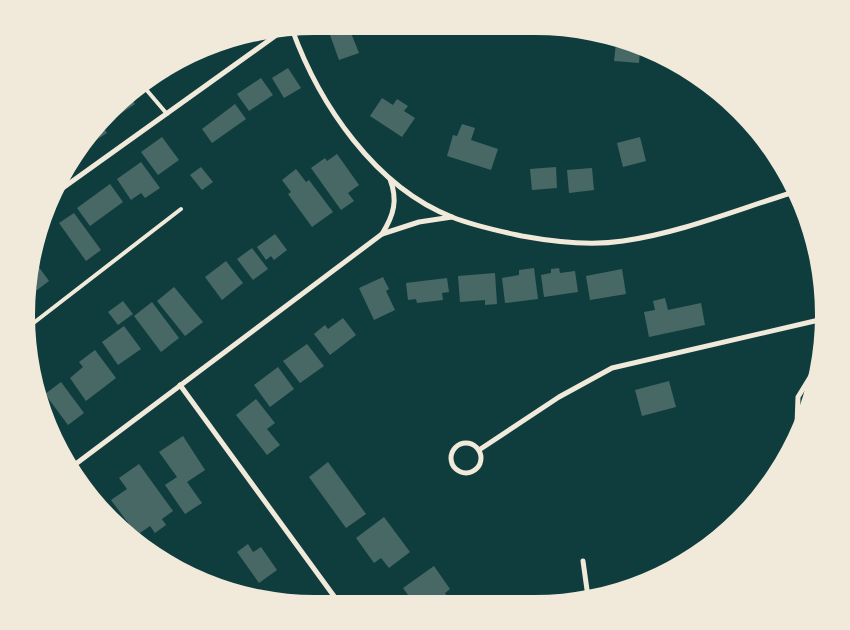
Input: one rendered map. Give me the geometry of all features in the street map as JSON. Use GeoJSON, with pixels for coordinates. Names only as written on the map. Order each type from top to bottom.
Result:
{"type":"FeatureCollection","features":[{"type":"Feature","properties":{"kind":"street"},"geometry":{"type":"LineString","coordinates":[[295,36],[310,71],[348,134],[390,178],[452,217],[539,239],[570,243],[621,241],[668,231],[787,194]]}},
{"type":"Feature","properties":{"kind":"street"},"geometry":{"type":"LineString","coordinates":[[68,185],[272,38]]}},
{"type":"Feature","properties":{"kind":"street"},"geometry":{"type":"LineString","coordinates":[[382,234],[390,222],[395,203],[390,178]]}},
{"type":"Feature","properties":{"kind":"street"},"geometry":{"type":"LineString","coordinates":[[77,462],[382,234],[419,222],[452,217]]}},
{"type":"Feature","properties":{"kind":"street"},"geometry":{"type":"LineString","coordinates":[[479,450],[559,397],[612,368],[815,321]]}},
{"type":"Feature","properties":{"kind":"street"},"geometry":{"type":"LineString","coordinates":[[797,412],[798,396],[806,383]]}},
{"type":"Feature","properties":{"kind":"street"},"geometry":{"type":"LineString","coordinates":[[180,385],[333,595]]}},
{"type":"Feature","properties":{"kind":"street"},"geometry":{"type":"LineString","coordinates":[[469,443],[479,450],[481,462],[474,471],[462,473],[452,466],[450,455],[457,445],[469,443]]}},
{"type":"Feature","properties":{"kind":"street"},"geometry":{"type":"LineString","coordinates":[[583,561],[587,590]]}},
{"type":"Feature","properties":{"kind":"lane"},"geometry":{"type":"LineString","coordinates":[[147,91],[167,114]]}},
{"type":"Feature","properties":{"kind":"lane"},"geometry":{"type":"LineString","coordinates":[[35,322],[181,209]]}},
{"type":"Feature","properties":{"kind":"building"},"geometry":{"type":"Polygon","coordinates":[[[330,35],[352,35],[359,53],[339,60],[330,35]]]}},
{"type":"Feature","properties":{"kind":"building"},"geometry":{"type":"Polygon","coordinates":[[[616,47],[640,55],[639,63],[614,61],[616,47]]]}},
{"type":"Feature","properties":{"kind":"building"},"geometry":{"type":"Polygon","coordinates":[[[288,68],[301,88],[284,98],[272,78],[288,68]]]}},
{"type":"Feature","properties":{"kind":"building"},"geometry":{"type":"Polygon","coordinates":[[[261,78],[273,95],[249,111],[237,94],[261,78]]]}},
{"type":"Feature","properties":{"kind":"building"},"geometry":{"type":"Polygon","coordinates":[[[382,98],[393,105],[397,99],[408,106],[404,111],[415,118],[402,137],[370,116],[382,98]]]}},
{"type":"Feature","properties":{"kind":"building"},"geometry":{"type":"Polygon","coordinates":[[[133,102],[135,104],[120,114],[133,102]]]}},
{"type":"Feature","properties":{"kind":"building"},"geometry":{"type":"Polygon","coordinates":[[[235,104],[246,119],[212,143],[202,129],[235,104]]]}},
{"type":"Feature","properties":{"kind":"building"},"geometry":{"type":"Polygon","coordinates":[[[462,124],[475,128],[471,140],[498,149],[491,170],[447,156],[453,135],[457,136],[462,124]]]}},
{"type":"Feature","properties":{"kind":"building"},"geometry":{"type":"Polygon","coordinates":[[[105,129],[107,133],[97,139],[105,129]]]}},
{"type":"Feature","properties":{"kind":"building"},"geometry":{"type":"Polygon","coordinates":[[[162,137],[179,160],[158,175],[141,152],[162,137]]]}},
{"type":"Feature","properties":{"kind":"building"},"geometry":{"type":"Polygon","coordinates":[[[640,137],[646,161],[623,167],[617,143],[640,137]]]}},
{"type":"Feature","properties":{"kind":"building"},"geometry":{"type":"Polygon","coordinates":[[[337,154],[359,185],[348,193],[354,201],[341,210],[311,168],[325,158],[327,161],[337,154]]]}},
{"type":"Feature","properties":{"kind":"building"},"geometry":{"type":"Polygon","coordinates":[[[141,162],[160,188],[145,198],[141,193],[131,200],[117,179],[141,162]]]}},
{"type":"Feature","properties":{"kind":"building"},"geometry":{"type":"Polygon","coordinates":[[[201,167],[213,182],[202,190],[190,175],[201,167]]]}},
{"type":"Feature","properties":{"kind":"building"},"geometry":{"type":"Polygon","coordinates":[[[556,167],[557,188],[532,190],[530,169],[556,167]]]}},
{"type":"Feature","properties":{"kind":"building"},"geometry":{"type":"Polygon","coordinates":[[[592,168],[594,190],[569,193],[567,170],[592,168]]]}},
{"type":"Feature","properties":{"kind":"building"},"geometry":{"type":"Polygon","coordinates":[[[296,169],[306,182],[309,180],[333,212],[312,227],[288,194],[291,192],[282,180],[296,169]]]}},
{"type":"Feature","properties":{"kind":"building"},"geometry":{"type":"Polygon","coordinates":[[[110,184],[123,202],[90,226],[77,208],[110,184]]]}},
{"type":"Feature","properties":{"kind":"building"},"geometry":{"type":"Polygon","coordinates":[[[74,213],[101,250],[86,261],[59,223],[74,213]]]}},
{"type":"Feature","properties":{"kind":"building"},"geometry":{"type":"Polygon","coordinates":[[[275,234],[287,250],[274,260],[271,256],[266,260],[257,247],[275,234]]]}},
{"type":"Feature","properties":{"kind":"building"},"geometry":{"type":"Polygon","coordinates":[[[252,248],[268,269],[253,280],[237,259],[252,248]]]}},
{"type":"Feature","properties":{"kind":"building"},"geometry":{"type":"Polygon","coordinates":[[[226,261],[243,283],[222,300],[205,277],[226,261]]]}},
{"type":"Feature","properties":{"kind":"building"},"geometry":{"type":"Polygon","coordinates":[[[39,267],[49,281],[36,290],[39,267]]]}},
{"type":"Feature","properties":{"kind":"building"},"geometry":{"type":"Polygon","coordinates":[[[534,268],[538,299],[505,303],[502,278],[519,275],[519,270],[534,268]]]}},
{"type":"Feature","properties":{"kind":"building"},"geometry":{"type":"Polygon","coordinates":[[[559,268],[560,273],[575,271],[578,292],[544,297],[541,275],[551,273],[551,269],[559,268]]]}},
{"type":"Feature","properties":{"kind":"building"},"geometry":{"type":"Polygon","coordinates":[[[622,269],[626,294],[590,300],[586,276],[622,269]]]}},
{"type":"Feature","properties":{"kind":"building"},"geometry":{"type":"Polygon","coordinates":[[[495,273],[497,304],[485,305],[485,300],[460,302],[458,276],[495,273]]]}},
{"type":"Feature","properties":{"kind":"building"},"geometry":{"type":"Polygon","coordinates":[[[383,277],[389,289],[386,291],[395,310],[374,320],[359,288],[383,277]]]}},
{"type":"Feature","properties":{"kind":"building"},"geometry":{"type":"Polygon","coordinates":[[[447,278],[449,292],[442,293],[443,300],[417,303],[416,299],[408,300],[406,283],[447,278]]]}},
{"type":"Feature","properties":{"kind":"building"},"geometry":{"type":"Polygon","coordinates":[[[174,287],[203,322],[185,336],[157,301],[174,287]]]}},
{"type":"Feature","properties":{"kind":"building"},"geometry":{"type":"Polygon","coordinates":[[[665,298],[668,310],[701,303],[705,325],[649,337],[644,312],[655,310],[653,301],[665,298]]]}},
{"type":"Feature","properties":{"kind":"building"},"geometry":{"type":"Polygon","coordinates":[[[123,301],[133,314],[118,325],[108,312],[123,301]]]}},
{"type":"Feature","properties":{"kind":"building"},"geometry":{"type":"Polygon","coordinates":[[[152,302],[179,338],[161,352],[134,316],[152,302]]]}},
{"type":"Feature","properties":{"kind":"building"},"geometry":{"type":"Polygon","coordinates":[[[343,318],[356,335],[330,355],[314,334],[325,325],[328,329],[343,318]]]}},
{"type":"Feature","properties":{"kind":"building"},"geometry":{"type":"Polygon","coordinates":[[[124,326],[141,349],[118,365],[102,342],[124,326]]]}},
{"type":"Feature","properties":{"kind":"building"},"geometry":{"type":"Polygon","coordinates":[[[307,344],[324,366],[300,383],[283,361],[307,344]]]}},
{"type":"Feature","properties":{"kind":"building"},"geometry":{"type":"Polygon","coordinates":[[[95,350],[116,378],[86,401],[70,378],[83,367],[79,362],[95,350]]]}},
{"type":"Feature","properties":{"kind":"building"},"geometry":{"type":"Polygon","coordinates":[[[278,367],[294,389],[270,407],[254,385],[278,367]]]}},
{"type":"Feature","properties":{"kind":"building"},"geometry":{"type":"Polygon","coordinates":[[[669,381],[676,407],[642,416],[635,390],[669,381]]]}},
{"type":"Feature","properties":{"kind":"building"},"geometry":{"type":"Polygon","coordinates":[[[61,382],[84,413],[68,425],[48,398],[47,393],[61,382]]]}},
{"type":"Feature","properties":{"kind":"building"},"geometry":{"type":"Polygon","coordinates":[[[256,399],[275,423],[267,429],[280,445],[267,455],[236,415],[256,399]]]}},
{"type":"Feature","properties":{"kind":"building"},"geometry":{"type":"Polygon","coordinates":[[[183,436],[205,470],[187,482],[202,503],[185,514],[165,485],[177,477],[159,452],[183,436]]]}},
{"type":"Feature","properties":{"kind":"building"},"geometry":{"type":"Polygon","coordinates":[[[328,462],[366,514],[346,528],[309,477],[328,462]]]}},
{"type":"Feature","properties":{"kind":"building"},"geometry":{"type":"Polygon","coordinates":[[[139,464],[173,511],[162,519],[166,525],[155,533],[150,526],[140,533],[131,527],[111,500],[127,489],[119,478],[139,464]]]}},
{"type":"Feature","properties":{"kind":"building"},"geometry":{"type":"Polygon","coordinates":[[[384,517],[410,552],[389,568],[381,558],[374,563],[356,538],[384,517]]]}},
{"type":"Feature","properties":{"kind":"building"},"geometry":{"type":"Polygon","coordinates":[[[248,544],[253,552],[261,547],[277,570],[259,583],[237,552],[248,544]]]}},
{"type":"Feature","properties":{"kind":"building"},"geometry":{"type":"Polygon","coordinates":[[[434,566],[450,589],[445,593],[446,595],[408,595],[403,588],[434,566]]]}}]}
